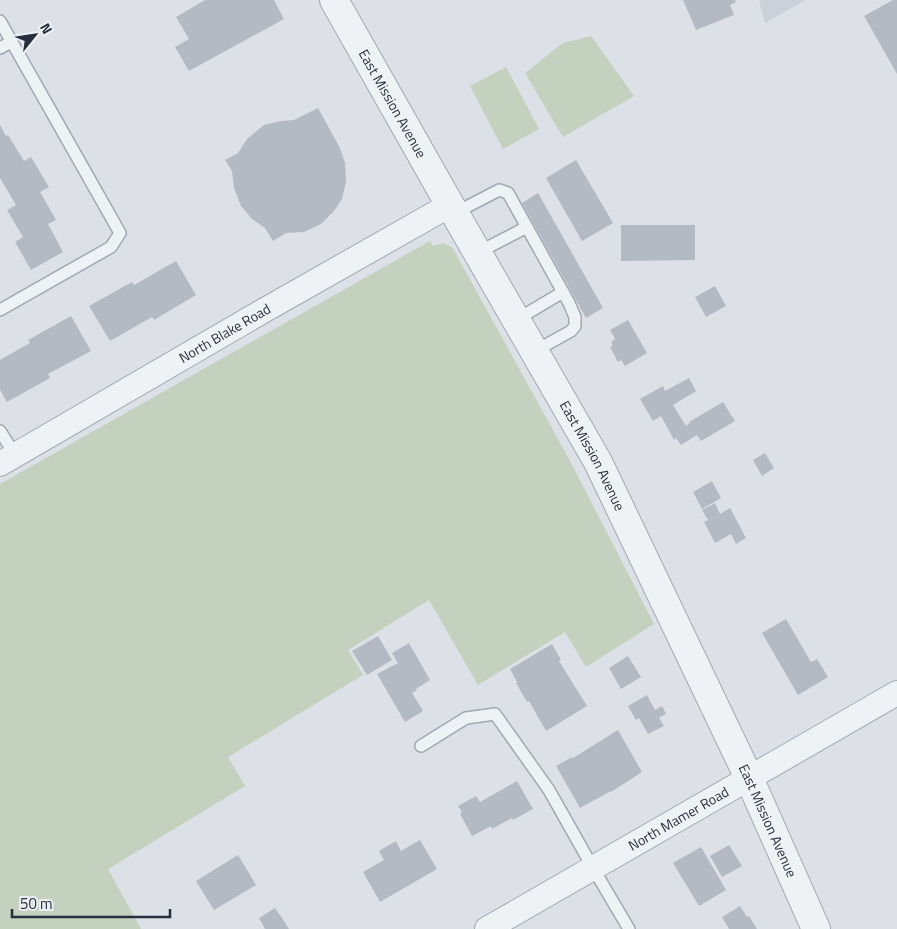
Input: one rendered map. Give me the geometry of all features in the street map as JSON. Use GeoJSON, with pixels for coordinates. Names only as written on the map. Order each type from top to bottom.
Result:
{"type":"FeatureCollection","features":[{"type":"Feature","properties":{"kind":"street","name":"East Mission Avenue"},"geometry":{"type":"LineString","coordinates":[[334,0],[598,462],[749,778],[816,929]]}},
{"type":"Feature","properties":{"kind":"street","name":"North Blake Road"},"geometry":{"type":"LineString","coordinates":[[7,459],[254,316],[452,209]]}},
{"type":"Feature","properties":{"kind":"street","name":"North Mamer Road"},"geometry":{"type":"LineString","coordinates":[[487,929],[897,693]]}},
{"type":"Feature","properties":{"kind":"lane"},"geometry":{"type":"LineString","coordinates":[[0,21],[120,233],[110,247],[0,310]]}},
{"type":"Feature","properties":{"kind":"lane"},"geometry":{"type":"LineString","coordinates":[[0,48],[11,42]]}},
{"type":"Feature","properties":{"kind":"lane"},"geometry":{"type":"LineString","coordinates":[[452,209],[499,190],[508,193],[575,317],[575,326],[534,352]]}},
{"type":"Feature","properties":{"kind":"lane"},"geometry":{"type":"LineString","coordinates":[[477,253],[527,227]]}},
{"type":"Feature","properties":{"kind":"lane"},"geometry":{"type":"LineString","coordinates":[[516,320],[563,292]]}},
{"type":"Feature","properties":{"kind":"lane"},"geometry":{"type":"LineString","coordinates":[[0,431],[7,459]]}},
{"type":"Feature","properties":{"kind":"lane"},"geometry":{"type":"LineString","coordinates":[[421,746],[466,718],[495,714],[549,790],[592,868],[630,929]]}},
{"type":"Feature","properties":{"kind":"shaded area"},"geometry":{"type":"Polygon","coordinates":[[[759,0],[806,0],[765,23],[759,0]]]}},
{"type":"Feature","properties":{"kind":"green space"},"geometry":{"type":"Polygon","coordinates":[[[591,36],[634,96],[563,137],[525,73],[563,43],[591,36]]]}},
{"type":"Feature","properties":{"kind":"green space"},"geometry":{"type":"Polygon","coordinates":[[[506,67],[539,129],[503,149],[470,86],[506,67]]]}},
{"type":"Feature","properties":{"kind":"green space"},"geometry":{"type":"Polygon","coordinates":[[[430,241],[433,246],[443,243],[452,247],[569,459],[654,624],[586,667],[565,632],[478,685],[429,600],[348,650],[363,675],[228,757],[245,786],[108,869],[141,929],[0,929],[0,484],[430,241]]]}},
{"type":"Feature","properties":{"kind":"building"},"geometry":{"type":"Polygon","coordinates":[[[205,0],[274,0],[284,19],[189,71],[175,47],[189,39],[176,17],[205,0]]]}},
{"type":"Feature","properties":{"kind":"building"},"geometry":{"type":"Polygon","coordinates":[[[683,0],[735,0],[736,2],[730,5],[734,15],[696,30],[683,0]]]}},
{"type":"Feature","properties":{"kind":"building"},"geometry":{"type":"Polygon","coordinates":[[[893,0],[897,0],[897,74],[864,16],[893,0]]]}},
{"type":"Feature","properties":{"kind":"building"},"geometry":{"type":"Polygon","coordinates":[[[318,108],[340,148],[345,163],[346,182],[342,199],[334,211],[321,224],[304,232],[286,233],[273,241],[265,228],[252,219],[241,206],[234,188],[232,171],[225,160],[238,153],[247,139],[264,125],[294,120],[318,108]]]}},
{"type":"Feature","properties":{"kind":"building"},"geometry":{"type":"Polygon","coordinates":[[[0,125],[24,161],[31,157],[49,187],[40,192],[56,220],[48,224],[63,252],[31,270],[15,242],[23,237],[7,210],[16,205],[0,178],[0,125]]]}},
{"type":"Feature","properties":{"kind":"building"},"geometry":{"type":"Polygon","coordinates":[[[576,160],[613,223],[582,241],[546,178],[576,160]]]}},
{"type":"Feature","properties":{"kind":"building"},"geometry":{"type":"Polygon","coordinates":[[[538,193],[603,308],[586,318],[522,203],[538,193]]]}},
{"type":"Feature","properties":{"kind":"building"},"geometry":{"type":"Polygon","coordinates":[[[621,225],[695,225],[695,260],[621,261],[621,225]]]}},
{"type":"Feature","properties":{"kind":"building"},"geometry":{"type":"Polygon","coordinates":[[[176,261],[196,295],[154,320],[152,317],[110,341],[89,306],[132,282],[134,285],[176,261]]]}},
{"type":"Feature","properties":{"kind":"building"},"geometry":{"type":"Polygon","coordinates":[[[715,286],[726,306],[706,317],[695,297],[715,286]]]}},
{"type":"Feature","properties":{"kind":"building"},"geometry":{"type":"Polygon","coordinates":[[[71,316],[91,351],[48,374],[50,378],[7,402],[0,390],[0,360],[30,343],[28,340],[71,316]]]}},
{"type":"Feature","properties":{"kind":"building"},"geometry":{"type":"Polygon","coordinates":[[[628,320],[647,353],[625,366],[621,360],[618,362],[610,347],[613,345],[611,342],[615,339],[610,330],[628,320]]]}},
{"type":"Feature","properties":{"kind":"building"},"geometry":{"type":"Polygon","coordinates":[[[689,378],[696,391],[673,405],[686,426],[689,422],[723,402],[735,421],[701,441],[697,435],[681,445],[676,438],[674,440],[661,416],[653,421],[640,399],[663,386],[665,391],[689,378]]]}},
{"type":"Feature","properties":{"kind":"building"},"geometry":{"type":"Polygon","coordinates":[[[765,453],[774,468],[762,476],[753,460],[765,453]]]}},
{"type":"Feature","properties":{"kind":"building"},"geometry":{"type":"Polygon","coordinates":[[[712,481],[721,498],[702,509],[693,492],[712,481]]]}},
{"type":"Feature","properties":{"kind":"building"},"geometry":{"type":"Polygon","coordinates":[[[715,503],[720,514],[730,508],[746,538],[736,544],[731,534],[715,543],[704,522],[708,520],[702,510],[715,503]]]}},
{"type":"Feature","properties":{"kind":"building"},"geometry":{"type":"Polygon","coordinates":[[[786,619],[811,662],[817,659],[828,677],[798,695],[762,633],[786,619]]]}},
{"type":"Feature","properties":{"kind":"building"},"geometry":{"type":"Polygon","coordinates":[[[378,636],[392,660],[367,675],[352,651],[378,636]]]}},
{"type":"Feature","properties":{"kind":"building"},"geometry":{"type":"Polygon","coordinates":[[[409,643],[430,680],[412,693],[423,711],[405,722],[377,674],[398,663],[392,653],[409,643]]]}},
{"type":"Feature","properties":{"kind":"building"},"geometry":{"type":"Polygon","coordinates":[[[552,644],[561,660],[559,661],[587,706],[546,731],[529,701],[527,702],[510,669],[552,644]]]}},
{"type":"Feature","properties":{"kind":"building"},"geometry":{"type":"Polygon","coordinates":[[[628,656],[641,677],[621,689],[609,668],[628,656]]]}},
{"type":"Feature","properties":{"kind":"building"},"geometry":{"type":"Polygon","coordinates":[[[647,695],[655,710],[662,706],[666,714],[659,718],[664,726],[648,734],[639,718],[636,720],[628,706],[647,695]]]}},
{"type":"Feature","properties":{"kind":"building"},"geometry":{"type":"Polygon","coordinates":[[[618,730],[642,772],[611,792],[580,808],[556,766],[573,758],[618,730]]]}},
{"type":"Feature","properties":{"kind":"building"},"geometry":{"type":"Polygon","coordinates":[[[517,781],[533,809],[513,820],[512,818],[492,829],[491,826],[472,836],[460,814],[462,812],[458,806],[476,796],[480,802],[517,781]]]}},
{"type":"Feature","properties":{"kind":"building"},"geometry":{"type":"Polygon","coordinates":[[[420,840],[437,869],[380,902],[363,872],[384,860],[379,851],[396,841],[401,851],[420,840]]]}},
{"type":"Feature","properties":{"kind":"building"},"geometry":{"type":"Polygon","coordinates":[[[729,845],[742,866],[722,877],[710,856],[729,845]]]}},
{"type":"Feature","properties":{"kind":"building"},"geometry":{"type":"Polygon","coordinates":[[[701,847],[726,890],[699,906],[673,863],[701,847]]]}},
{"type":"Feature","properties":{"kind":"building"},"geometry":{"type":"Polygon","coordinates":[[[238,855],[256,885],[214,910],[196,881],[238,855]]]}},
{"type":"Feature","properties":{"kind":"building"},"geometry":{"type":"Polygon","coordinates":[[[740,906],[757,929],[729,929],[722,917],[740,906]]]}},
{"type":"Feature","properties":{"kind":"building"},"geometry":{"type":"Polygon","coordinates":[[[275,908],[289,929],[265,929],[259,918],[275,908]]]}}]}
